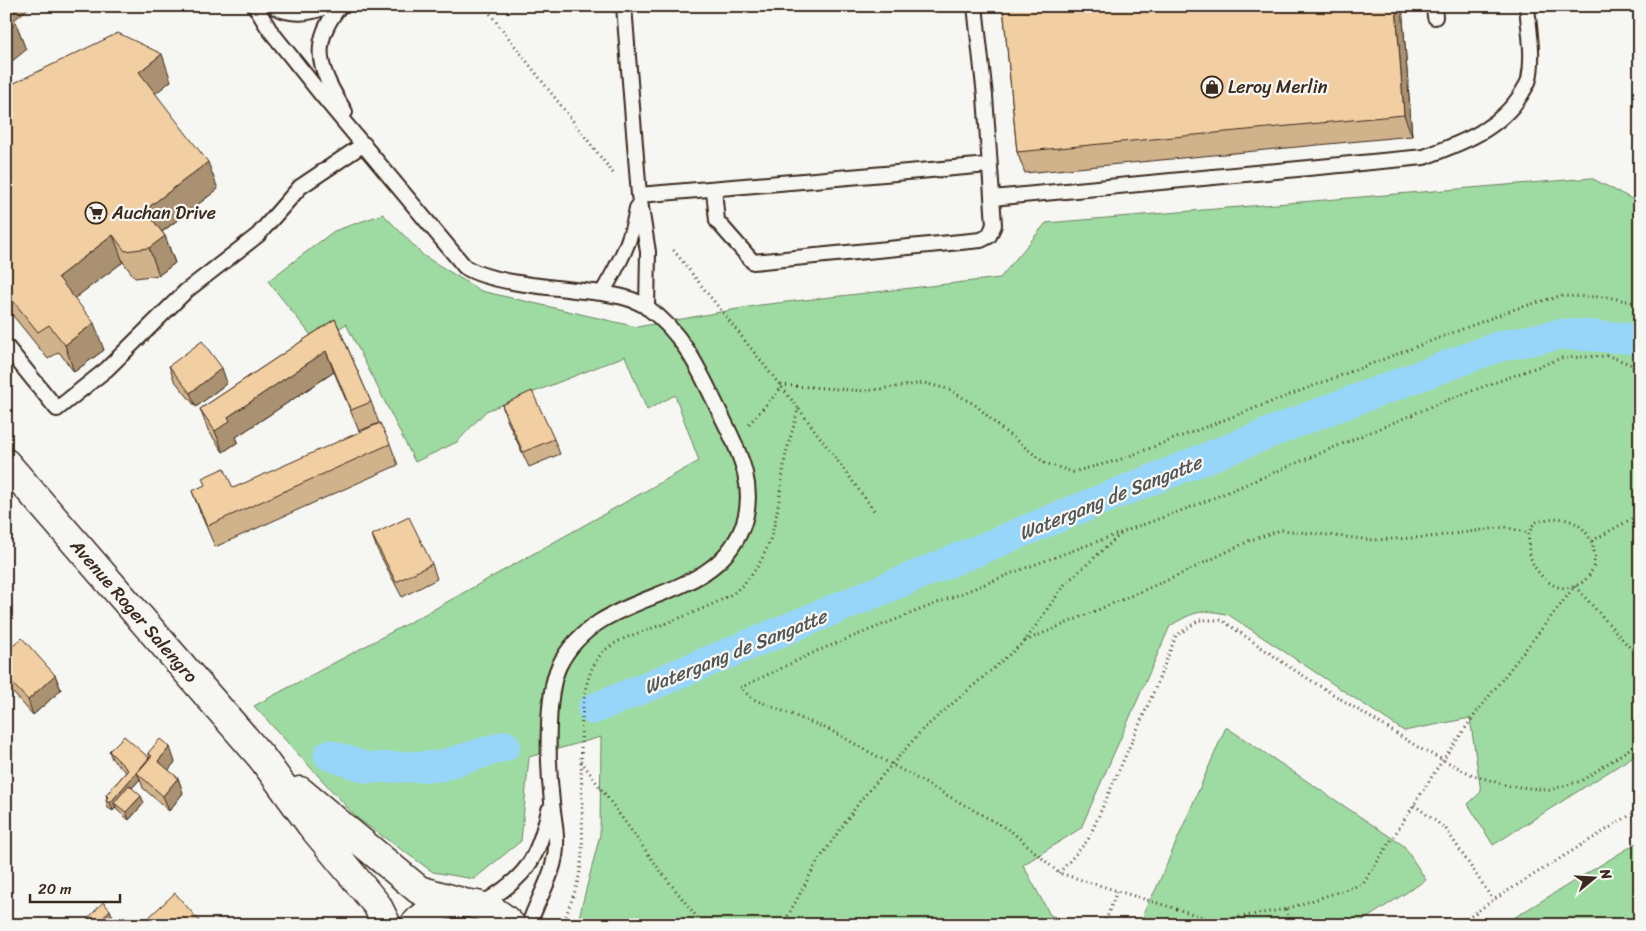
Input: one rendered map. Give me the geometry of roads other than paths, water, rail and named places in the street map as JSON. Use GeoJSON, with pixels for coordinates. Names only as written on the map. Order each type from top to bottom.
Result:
{"type":"FeatureCollection","features":[{"type":"Feature","properties":{"kind":"main road","name":"Avenue Roger Salengro"},"geometry":{"type":"LineString","coordinates":[[6,463],[262,758],[311,825],[377,905],[387,925]]}},
{"type":"Feature","properties":{"kind":"main road","name":"Avenue Roger Salengro"},"geometry":{"type":"LineString","coordinates":[[262,758],[345,831],[408,882],[432,895],[471,904],[499,914],[511,925]]}},
{"type":"Feature","properties":{"kind":"main road"},"geometry":{"type":"LineString","coordinates":[[414,925],[429,912],[439,907],[471,904]]}},
{"type":"Feature","properties":{"kind":"lane"},"geometry":{"type":"LineString","coordinates":[[255,6],[280,43],[363,142],[456,258],[475,273],[485,277],[602,293],[635,300],[648,308],[674,330],[685,345],[734,441],[746,472],[749,503],[746,518],[729,551],[719,563],[692,580],[620,610],[590,627],[579,638],[559,668],[550,718],[555,856],[528,925]]}},
{"type":"Feature","properties":{"kind":"lane"},"geometry":{"type":"LineString","coordinates":[[273,6],[282,11],[301,14],[328,6]]}},
{"type":"Feature","properties":{"kind":"lane"},"geometry":{"type":"LineString","coordinates":[[340,6],[328,20],[321,37],[322,69],[332,91],[363,142]]}},
{"type":"Feature","properties":{"kind":"lane"},"geometry":{"type":"LineString","coordinates":[[624,6],[639,203],[648,252],[648,308]]}},
{"type":"Feature","properties":{"kind":"lane"},"geometry":{"type":"LineString","coordinates":[[714,190],[717,221],[753,262],[982,240],[989,236],[994,225],[985,96],[975,6]]}},
{"type":"Feature","properties":{"kind":"lane"},"geometry":{"type":"LineString","coordinates":[[992,198],[1424,157],[1467,141],[1494,124],[1516,103],[1529,81],[1530,47],[1527,6]]}},
{"type":"Feature","properties":{"kind":"lane"},"geometry":{"type":"LineString","coordinates":[[6,346],[57,409],[107,369],[186,292],[258,235],[300,187],[363,142]]}},
{"type":"Feature","properties":{"kind":"lane"},"geometry":{"type":"LineString","coordinates":[[639,203],[714,190],[989,165]]}},
{"type":"Feature","properties":{"kind":"lane"},"geometry":{"type":"LineString","coordinates":[[602,293],[626,250],[634,227],[639,203]]}},
{"type":"Feature","properties":{"kind":"lane"},"geometry":{"type":"LineString","coordinates":[[471,904],[499,894],[518,878],[534,858],[552,799]]}},
{"type":"Feature","properties":{"kind":"waterway","name":"Watergang de Sangatte"},"geometry":{"type":"LineString","coordinates":[[593,709],[1073,511],[1312,416],[1500,346],[1562,334],[1627,338],[1640,341]]}},
{"type":"Feature","properties":{"kind":"waterway"},"geometry":{"type":"LineString","coordinates":[[329,755],[368,768],[440,766],[505,746]]}},
{"type":"Feature","properties":{"kind":"place","name":"Leroy Merlin"},"geometry":{"type":"Point","coordinates":[1212,87]}},
{"type":"Feature","properties":{"kind":"place","name":"Auchan Drive"},"geometry":{"type":"Point","coordinates":[96,213]}}]}
